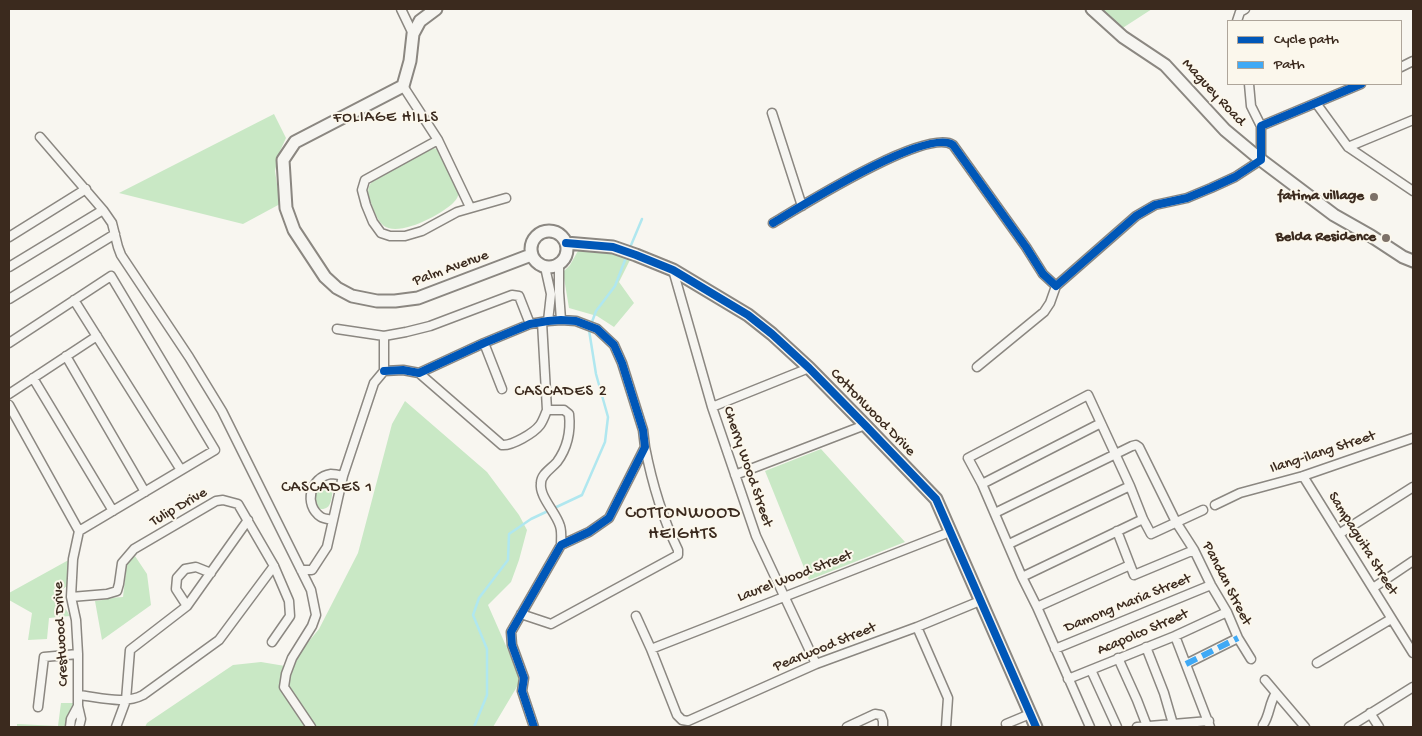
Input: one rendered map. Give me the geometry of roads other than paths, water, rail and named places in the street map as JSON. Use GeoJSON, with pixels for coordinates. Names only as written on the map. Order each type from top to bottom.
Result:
{"type":"FeatureCollection","features":[{"type":"Feature","properties":{"kind":"street"},"geometry":{"type":"LineString","coordinates":[[401,9],[413,34]]}},
{"type":"Feature","properties":{"kind":"street"},"geometry":{"type":"LineString","coordinates":[[436,9],[420,21],[413,34],[410,61],[403,86],[438,140],[470,207]]}},
{"type":"Feature","properties":{"kind":"street","name":"Maguey Road"},"geometry":{"type":"LineString","coordinates":[[1092,9],[1123,37],[1165,65],[1225,130],[1261,160],[1334,215],[1413,262]]}},
{"type":"Feature","properties":{"kind":"street"},"geometry":{"type":"LineString","coordinates":[[1237,20],[1240,12],[1245,9]]}},
{"type":"Feature","properties":{"kind":"street"},"geometry":{"type":"LineString","coordinates":[[977,367],[1044,312],[1050,303],[1056,286],[1136,216],[1155,205],[1187,198],[1211,188],[1235,177],[1261,160],[1261,126],[1251,106],[1249,85]]}},
{"type":"Feature","properties":{"kind":"street"},"geometry":{"type":"LineString","coordinates":[[1261,126],[1359,85]]}},
{"type":"Feature","properties":{"kind":"street","name":"Palm Avenue"},"geometry":{"type":"LineString","coordinates":[[403,86],[296,142],[283,160],[286,208],[294,230],[325,277],[337,288],[352,296],[395,302],[418,298],[531,255]]}},
{"type":"Feature","properties":{"kind":"street"},"geometry":{"type":"LineString","coordinates":[[1316,103],[1348,147],[1412,188]]}},
{"type":"Feature","properties":{"kind":"street"},"geometry":{"type":"LineString","coordinates":[[772,114],[802,206]]}},
{"type":"Feature","properties":{"kind":"street"},"geometry":{"type":"LineString","coordinates":[[1348,147],[1413,120]]}},
{"type":"Feature","properties":{"kind":"street"},"geometry":{"type":"LineString","coordinates":[[40,137],[86,189],[112,223],[121,255],[190,357],[222,411],[311,590],[316,615],[312,626],[292,658],[286,674],[284,688],[311,727]]}},
{"type":"Feature","properties":{"kind":"street"},"geometry":{"type":"LineString","coordinates":[[438,140],[365,180],[362,190],[366,205],[373,222],[381,233],[390,236],[404,236],[422,230],[470,207],[506,198]]}},
{"type":"Feature","properties":{"kind":"street"},"geometry":{"type":"LineString","coordinates":[[773,223],[863,171],[901,153],[941,143],[950,143],[1026,247],[1043,274],[1056,286]]}},
{"type":"Feature","properties":{"kind":"street"},"geometry":{"type":"LineString","coordinates":[[9,237],[86,189]]}},
{"type":"Feature","properties":{"kind":"street"},"geometry":{"type":"LineString","coordinates":[[9,267],[103,210]]}},
{"type":"Feature","properties":{"kind":"street"},"geometry":{"type":"LineString","coordinates":[[543,231],[557,232],[563,236],[566,243],[565,259],[559,265],[545,267],[539,265],[531,255],[532,240],[543,231]]}},
{"type":"Feature","properties":{"kind":"street"},"geometry":{"type":"LineString","coordinates":[[9,299],[115,234]]}},
{"type":"Feature","properties":{"kind":"street","name":"Cottonwood Drive"},"geometry":{"type":"LineString","coordinates":[[566,243],[613,247],[636,255],[673,270],[748,315],[809,368],[865,424],[936,499],[1036,727]]}},
{"type":"Feature","properties":{"kind":"street"},"geometry":{"type":"LineString","coordinates":[[559,265],[561,320]]}},
{"type":"Feature","properties":{"kind":"street"},"geometry":{"type":"LineString","coordinates":[[384,371],[403,370],[419,373],[502,445],[508,446],[536,430],[542,424],[547,410],[545,321],[550,294],[545,267]]}},
{"type":"Feature","properties":{"kind":"street","name":"Cherry Wood Street"},"geometry":{"type":"LineString","coordinates":[[673,270],[712,407],[756,536],[816,664]]}},
{"type":"Feature","properties":{"kind":"street"},"geometry":{"type":"LineString","coordinates":[[9,342],[111,276],[215,450],[79,531],[9,405]]}},
{"type":"Feature","properties":{"kind":"street"},"geometry":{"type":"LineString","coordinates":[[337,329],[384,336],[406,332],[430,326],[512,295],[519,296],[530,324]]}},
{"type":"Feature","properties":{"kind":"street"},"geometry":{"type":"LineString","coordinates":[[74,300],[181,470]]}},
{"type":"Feature","properties":{"kind":"street"},"geometry":{"type":"LineString","coordinates":[[419,373],[530,324],[561,320],[576,321],[597,329],[614,346],[622,363],[643,430],[651,474],[663,516],[678,550],[678,555],[551,624],[521,614]]}},
{"type":"Feature","properties":{"kind":"street"},"geometry":{"type":"LineString","coordinates":[[9,394],[96,336]]}},
{"type":"Feature","properties":{"kind":"street"},"geometry":{"type":"LineString","coordinates":[[301,570],[312,570],[327,546],[342,476],[374,383],[384,371],[384,336]]}},
{"type":"Feature","properties":{"kind":"street"},"geometry":{"type":"LineString","coordinates":[[484,343],[502,389]]}},
{"type":"Feature","properties":{"kind":"street"},"geometry":{"type":"LineString","coordinates":[[66,356],[145,492]]}},
{"type":"Feature","properties":{"kind":"street"},"geometry":{"type":"LineString","coordinates":[[712,407],[809,368]]}},
{"type":"Feature","properties":{"kind":"street"},"geometry":{"type":"LineString","coordinates":[[33,378],[113,511]]}},
{"type":"Feature","properties":{"kind":"street"},"geometry":{"type":"LineString","coordinates":[[1090,727],[982,484],[968,458],[1088,396],[1130,486],[1143,519],[1152,534],[1203,510]]}},
{"type":"Feature","properties":{"kind":"street"},"geometry":{"type":"LineString","coordinates":[[534,727],[522,690],[524,678],[512,645],[511,632],[561,545],[560,526],[541,490],[540,484],[542,477],[557,461],[567,443],[571,428],[569,414],[564,410],[547,410]]}},
{"type":"Feature","properties":{"kind":"street"},"geometry":{"type":"LineString","coordinates":[[735,475],[865,424]]}},
{"type":"Feature","properties":{"kind":"street"},"geometry":{"type":"LineString","coordinates":[[982,484],[1101,424]]}},
{"type":"Feature","properties":{"kind":"street","name":"Ilang-ilang Street"},"geometry":{"type":"LineString","coordinates":[[1215,505],[1240,493],[1303,476],[1413,438]]}},
{"type":"Feature","properties":{"kind":"street","name":"Pandan Street"},"geometry":{"type":"LineString","coordinates":[[995,513],[1133,445],[1140,447],[1176,522],[1194,550],[1227,612],[1238,638],[1251,659]]}},
{"type":"Feature","properties":{"kind":"street"},"geometry":{"type":"LineString","coordinates":[[561,545],[589,532],[609,518],[645,447]]}},
{"type":"Feature","properties":{"kind":"street"},"geometry":{"type":"LineString","coordinates":[[333,520],[322,517],[313,509],[310,498],[311,492],[313,486],[320,478],[331,474],[342,476]]}},
{"type":"Feature","properties":{"kind":"street","name":"Sampaguita Street"},"geometry":{"type":"LineString","coordinates":[[1303,476],[1413,653]]}},
{"type":"Feature","properties":{"kind":"street"},"geometry":{"type":"LineString","coordinates":[[1009,544],[1130,486]]}},
{"type":"Feature","properties":{"kind":"street"},"geometry":{"type":"LineString","coordinates":[[1339,534],[1413,487]]}},
{"type":"Feature","properties":{"kind":"street","name":"Tulip Drive"},"geometry":{"type":"LineString","coordinates":[[71,598],[117,591],[122,563],[134,549],[216,501],[223,500],[238,504],[274,566],[290,601],[290,616],[272,642]]}},
{"type":"Feature","properties":{"kind":"street"},"geometry":{"type":"LineString","coordinates":[[1022,577],[1143,519]]}},
{"type":"Feature","properties":{"kind":"street"},"geometry":{"type":"LineString","coordinates":[[116,727],[126,700],[130,650],[187,606],[248,520]]}},
{"type":"Feature","properties":{"kind":"street","name":"Crestwood Drive"},"geometry":{"type":"LineString","coordinates":[[79,531],[73,559],[71,598],[76,620],[78,706],[82,719],[79,727]]}},
{"type":"Feature","properties":{"kind":"street"},"geometry":{"type":"LineString","coordinates":[[1117,531],[1134,575],[1194,550]]}},
{"type":"Feature","properties":{"kind":"street","name":"Laurel Wood Street"},"geometry":{"type":"LineString","coordinates":[[651,649],[950,532]]}},
{"type":"Feature","properties":{"kind":"street"},"geometry":{"type":"LineString","coordinates":[[1373,588],[1413,562]]}},
{"type":"Feature","properties":{"kind":"street"},"geometry":{"type":"LineString","coordinates":[[1036,607],[1130,565]]}},
{"type":"Feature","properties":{"kind":"street"},"geometry":{"type":"LineString","coordinates":[[78,695],[126,700],[137,698],[219,640],[274,566]]}},
{"type":"Feature","properties":{"kind":"street"},"geometry":{"type":"LineString","coordinates":[[187,606],[176,589],[177,578],[185,569],[196,568],[211,573]]}},
{"type":"Feature","properties":{"kind":"street","name":"Damong Maria Street"},"geometry":{"type":"LineString","coordinates":[[1055,649],[1211,584]]}},
{"type":"Feature","properties":{"kind":"street","name":"Pearwood Street"},"geometry":{"type":"LineString","coordinates":[[651,649],[677,715],[682,720],[688,721],[816,664],[917,627],[980,601]]}},
{"type":"Feature","properties":{"kind":"street","name":"Acapolco Street"},"geometry":{"type":"LineString","coordinates":[[1068,678],[1175,636],[1227,612]]}},
{"type":"Feature","properties":{"kind":"street"},"geometry":{"type":"LineString","coordinates":[[636,616],[651,649]]}},
{"type":"Feature","properties":{"kind":"street"},"geometry":{"type":"LineString","coordinates":[[1317,663],[1391,619]]}},
{"type":"Feature","properties":{"kind":"street"},"geometry":{"type":"LineString","coordinates":[[917,627],[948,698],[946,727]]}},
{"type":"Feature","properties":{"kind":"street"},"geometry":{"type":"LineString","coordinates":[[1404,638],[1413,634]]}},
{"type":"Feature","properties":{"kind":"street"},"geometry":{"type":"LineString","coordinates":[[1137,727],[1209,724],[1175,636]]}},
{"type":"Feature","properties":{"kind":"street"},"geometry":{"type":"LineString","coordinates":[[1186,664],[1238,638]]}},
{"type":"Feature","properties":{"kind":"street"},"geometry":{"type":"LineString","coordinates":[[1146,647],[1164,693],[1173,724]]}},
{"type":"Feature","properties":{"kind":"street"},"geometry":{"type":"LineString","coordinates":[[38,706],[44,657],[78,654]]}},
{"type":"Feature","properties":{"kind":"street"},"geometry":{"type":"LineString","coordinates":[[1118,658],[1148,726]]}},
{"type":"Feature","properties":{"kind":"street"},"geometry":{"type":"LineString","coordinates":[[1091,670],[1117,727]]}},
{"type":"Feature","properties":{"kind":"street"},"geometry":{"type":"LineString","coordinates":[[1265,680],[1305,727]]}},
{"type":"Feature","properties":{"kind":"street"},"geometry":{"type":"LineString","coordinates":[[1349,727],[1413,687]]}},
{"type":"Feature","properties":{"kind":"street"},"geometry":{"type":"LineString","coordinates":[[1263,725],[1272,699],[1276,694]]}},
{"type":"Feature","properties":{"kind":"street","name":"Crestwood Drive"},"geometry":{"type":"LineString","coordinates":[[70,727],[71,719],[78,706]]}},
{"type":"Feature","properties":{"kind":"street"},"geometry":{"type":"LineString","coordinates":[[1370,713],[1379,727]]}},
{"type":"Feature","properties":{"kind":"street"},"geometry":{"type":"LineString","coordinates":[[847,727],[875,714],[881,715],[883,727]]}},
{"type":"Feature","properties":{"kind":"street"},"geometry":{"type":"LineString","coordinates":[[1006,724],[1030,714]]}},
{"type":"Feature","properties":{"kind":"waterway"},"geometry":{"type":"LineString","coordinates":[[629,250],[642,219]]}},
{"type":"Feature","properties":{"kind":"waterway"},"geometry":{"type":"LineString","coordinates":[[474,727],[487,695],[487,649],[473,615],[479,598],[508,560],[509,534],[531,519],[582,495],[605,442],[608,417],[596,374],[589,330],[596,311],[615,286],[627,255]]}},
{"type":"Feature","properties":{"kind":"place","name":"fatima village"},"geometry":{"type":"Point","coordinates":[1374,197]}},
{"type":"Feature","properties":{"kind":"place","name":"Belda Residence"},"geometry":{"type":"Point","coordinates":[1386,238]}},
{"type":"Feature","properties":{"kind":"district","name":"FOLIAGE HILLS"},"geometry":{"type":"Point","coordinates":[386,119]}},
{"type":"Feature","properties":{"kind":"district","name":"CASCADES 2"},"geometry":{"type":"Point","coordinates":[561,393]}},
{"type":"Feature","properties":{"kind":"district","name":"CASCADES 1"},"geometry":{"type":"Point","coordinates":[327,489]}},
{"type":"Feature","properties":{"kind":"district","name":"COTTONWOOD HEIGHTS"},"geometry":{"type":"Point","coordinates":[683,524]}}]}
